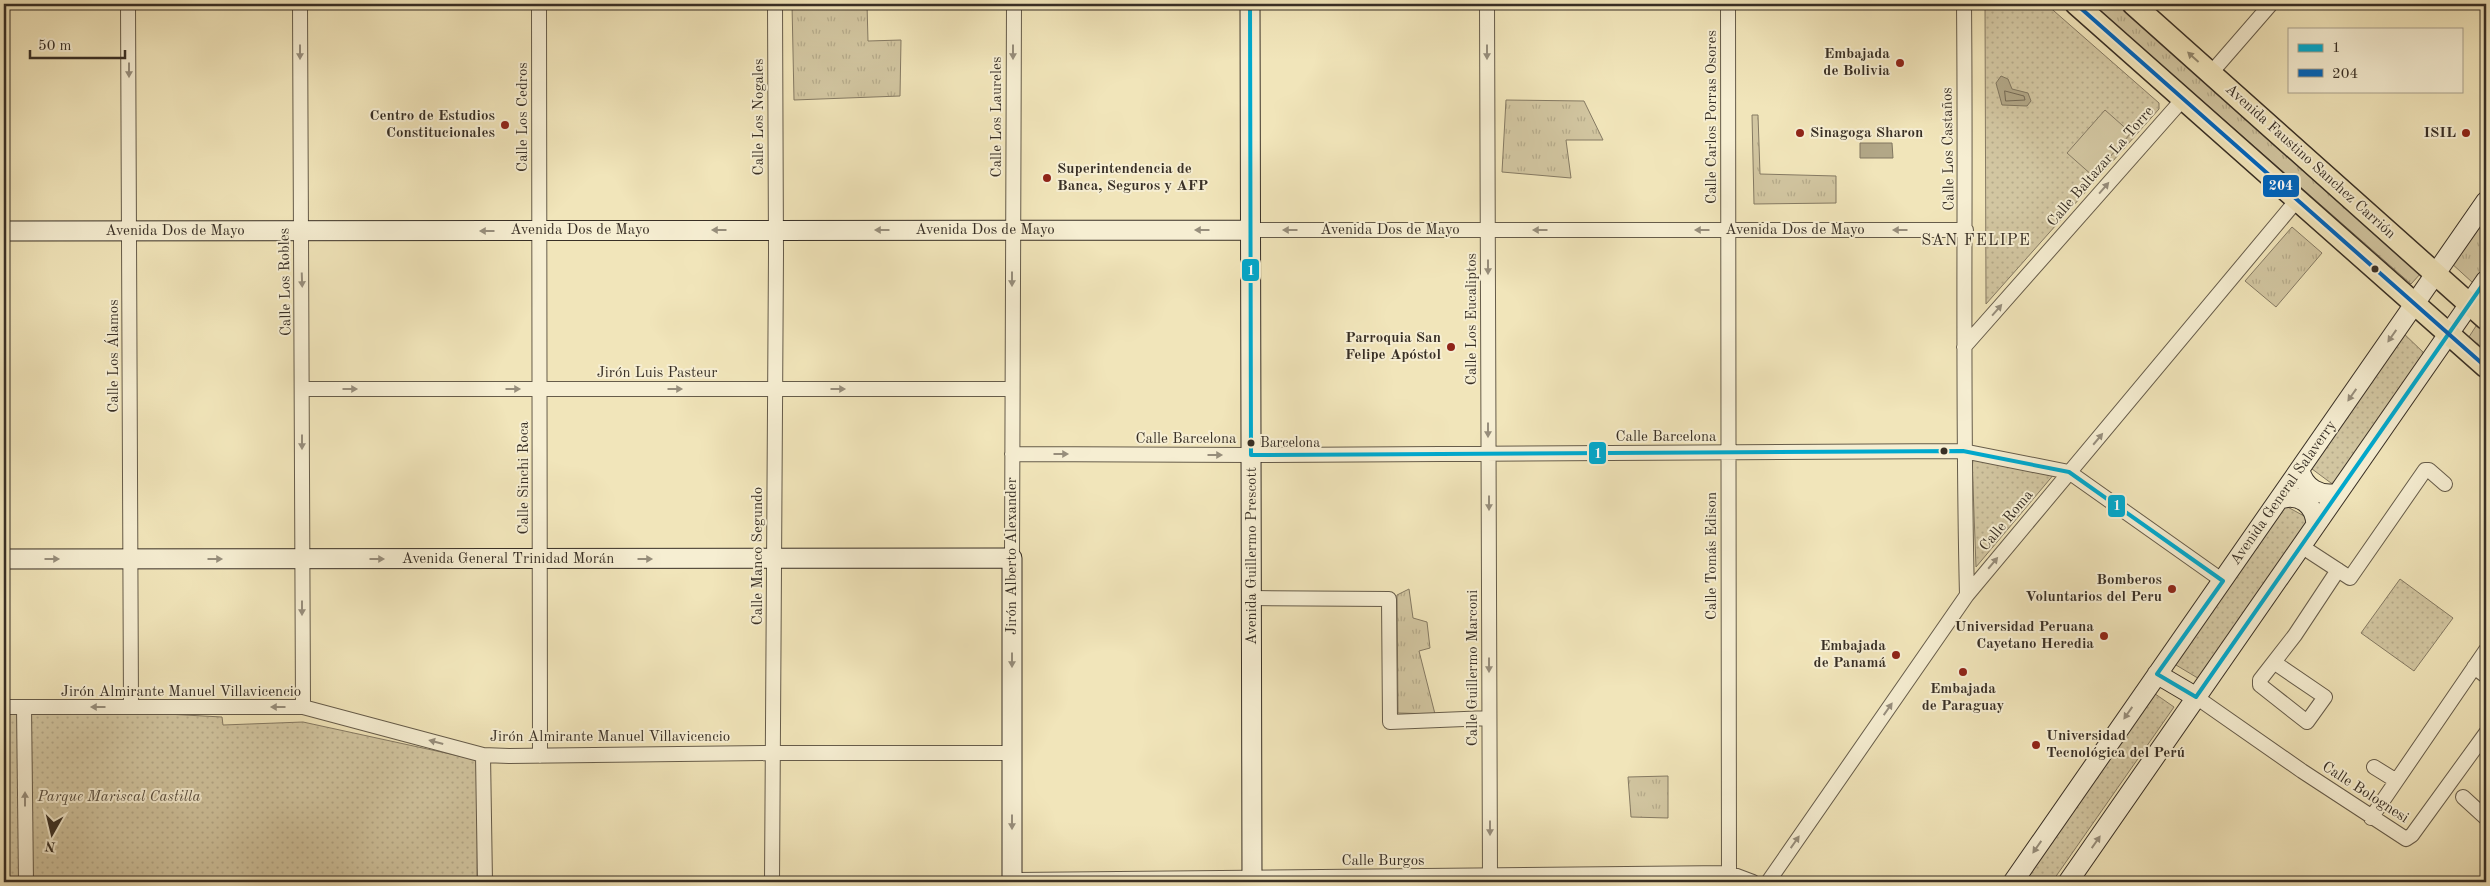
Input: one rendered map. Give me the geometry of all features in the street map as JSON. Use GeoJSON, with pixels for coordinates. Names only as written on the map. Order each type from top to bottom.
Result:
{"type":"FeatureCollection","features":[{"type":"Feature","properties":{"kind":"main road","name":"Avenida Guillermo Prescott"},"geometry":{"type":"LineString","coordinates":[[1250,4],[1252,880]]}},
{"type":"Feature","properties":{"kind":"main road"},"geometry":{"type":"LineString","coordinates":[[2076,4],[2486,367]]}},
{"type":"Feature","properties":{"kind":"main road","name":"Avenida Faustino Sanchez Carrión"},"geometry":{"type":"LineString","coordinates":[[2133,4],[2486,320]]}},
{"type":"Feature","properties":{"kind":"main road","name":"Avenida General Salaverry"},"geometry":{"type":"LineString","coordinates":[[2013,882],[2486,201]]}},
{"type":"Feature","properties":{"kind":"main road","name":"Avenida Dos de Mayo"},"geometry":{"type":"LineString","coordinates":[[4,231],[1251,230]]}},
{"type":"Feature","properties":{"kind":"main road"},"geometry":{"type":"LineString","coordinates":[[2068,882],[2448,332],[2486,280]]}},
{"type":"Feature","properties":{"kind":"main road"},"geometry":{"type":"LineString","coordinates":[[2300,470],[2305,483],[2316,492],[2327,494],[2338,492]]}},
{"type":"Feature","properties":{"kind":"main road"},"geometry":{"type":"LineString","coordinates":[[2280,498],[2292,497],[2304,500],[2314,514],[2316,525]]}},
{"type":"Feature","properties":{"kind":"main road","name":"Avenida General Trinidad Morán"},"geometry":{"type":"LineString","coordinates":[[4,559],[1012,558]]}},
{"type":"Feature","properties":{"kind":"main road","name":"Jirón Alberto Alexander"},"geometry":{"type":"LineString","coordinates":[[1012,558],[1012,881]]}},
{"type":"Feature","properties":{"kind":"main road"},"geometry":{"type":"LineString","coordinates":[[2157,674],[2196,697]]}},
{"type":"Feature","properties":{"kind":"street","name":"Calle Los Álamos"},"geometry":{"type":"LineString","coordinates":[[128,4],[131,707]]}},
{"type":"Feature","properties":{"kind":"street","name":"Calle Los Robles"},"geometry":{"type":"LineString","coordinates":[[300,4],[303,326],[303,708]]}},
{"type":"Feature","properties":{"kind":"street","name":"Calle Los Cedros"},"geometry":{"type":"LineString","coordinates":[[539,4],[540,230]]}},
{"type":"Feature","properties":{"kind":"street","name":"Calle Los Nogales"},"geometry":{"type":"LineString","coordinates":[[774,4],[776,230]]}},
{"type":"Feature","properties":{"kind":"street","name":"Calle Los Laureles"},"geometry":{"type":"LineString","coordinates":[[1012,230],[1014,4]]}},
{"type":"Feature","properties":{"kind":"street","name":"Calle Los Eucaliptos"},"geometry":{"type":"LineString","coordinates":[[1487,4],[1489,454]]}},
{"type":"Feature","properties":{"kind":"street","name":"Calle Carlos Porras Osores"},"geometry":{"type":"LineString","coordinates":[[1728,4],[1728,230]]}},
{"type":"Feature","properties":{"kind":"street","name":"Calle Los Castaños"},"geometry":{"type":"LineString","coordinates":[[1964,4],[1966,230],[1963,447],[1967,595]]}},
{"type":"Feature","properties":{"kind":"street"},"geometry":{"type":"LineString","coordinates":[[2210,73],[2272,4]]}},
{"type":"Feature","properties":{"kind":"street","name":"Calle Baltazar La Torre"},"geometry":{"type":"LineString","coordinates":[[1964,347],[2183,99]]}},
{"type":"Feature","properties":{"kind":"street","name":"Calle Roma"},"geometry":{"type":"LineString","coordinates":[[1768,882],[1967,595],[2297,200]]}},
{"type":"Feature","properties":{"kind":"street","name":"Calle Sinchi Roca"},"geometry":{"type":"LineString","coordinates":[[540,230],[540,756]]}},
{"type":"Feature","properties":{"kind":"street","name":"Calle Manco Segundo"},"geometry":{"type":"LineString","coordinates":[[772,882],[776,230]]}},
{"type":"Feature","properties":{"kind":"street","name":"Jirón Alberto Alexander"},"geometry":{"type":"LineString","coordinates":[[1012,230],[1012,558]]}},
{"type":"Feature","properties":{"kind":"street","name":"Avenida Dos de Mayo"},"geometry":{"type":"LineString","coordinates":[[1251,230],[1966,230]]}},
{"type":"Feature","properties":{"kind":"street","name":"Calle Tomás Edison"},"geometry":{"type":"LineString","coordinates":[[1728,230],[1729,878]]}},
{"type":"Feature","properties":{"kind":"street","name":"Jirón Luis Pasteur"},"geometry":{"type":"LineString","coordinates":[[302,389],[1012,389]]}},
{"type":"Feature","properties":{"kind":"street","name":"Calle Barcelona"},"geometry":{"type":"LineString","coordinates":[[1012,454],[1728,453],[1963,447],[2069,472],[2223,582]]}},
{"type":"Feature","properties":{"kind":"street","name":"Calle Guillermo Marconi"},"geometry":{"type":"LineString","coordinates":[[1489,454],[1490,880]]}},
{"type":"Feature","properties":{"kind":"street"},"geometry":{"type":"LineString","coordinates":[[2301,546],[2350,578],[2425,470],[2430,470],[2445,484]]}},
{"type":"Feature","properties":{"kind":"street"},"geometry":{"type":"LineString","coordinates":[[2275,663],[2325,697],[2308,722],[2260,685],[2260,680],[2275,663],[2338,570]]}},
{"type":"Feature","properties":{"kind":"street"},"geometry":{"type":"LineString","coordinates":[[1252,598],[1389,599],[1390,722],[1489,718]]}},
{"type":"Feature","properties":{"kind":"street"},"geometry":{"type":"LineString","coordinates":[[2371,818],[2395,780],[2486,650]]}},
{"type":"Feature","properties":{"kind":"street"},"geometry":{"type":"LineString","coordinates":[[2474,667],[2486,676]]}},
{"type":"Feature","properties":{"kind":"street","name":"Calle Bolognesi"},"geometry":{"type":"LineString","coordinates":[[2196,697],[2371,818],[2406,840],[2412,835],[2486,733]]}},
{"type":"Feature","properties":{"kind":"street"},"geometry":{"type":"LineString","coordinates":[[24,706],[26,882]]}},
{"type":"Feature","properties":{"kind":"street","name":"Jirón Almirante Manuel Villavicencio"},"geometry":{"type":"LineString","coordinates":[[4,707],[303,708],[483,755],[1012,753]]}},
{"type":"Feature","properties":{"kind":"street"},"geometry":{"type":"LineString","coordinates":[[483,755],[484,882]]}},
{"type":"Feature","properties":{"kind":"street"},"geometry":{"type":"LineString","coordinates":[[2374,767],[2395,780]]}},
{"type":"Feature","properties":{"kind":"street"},"geometry":{"type":"LineString","coordinates":[[2463,797],[2486,818]]}},
{"type":"Feature","properties":{"kind":"street","name":"Calle Burgos"},"geometry":{"type":"LineString","coordinates":[[1012,881],[1729,878],[1753,882]]}},
{"type":"Feature","properties":{"kind":"green space"},"geometry":{"type":"Polygon","coordinates":[[[792,4],[867,4],[868,41],[901,40],[900,96],[794,100],[792,4]]]}},
{"type":"Feature","properties":{"kind":"green space"},"geometry":{"type":"Polygon","coordinates":[[[1985,4],[2046,4],[2159,103],[2159,109],[1986,304],[1985,4]]]}},
{"type":"Feature","properties":{"kind":"green space"},"geometry":{"type":"Polygon","coordinates":[[[2092,4],[2122,4],[2422,272],[2411,284],[2092,4]]]}},
{"type":"Feature","properties":{"kind":"green space"},"geometry":{"type":"Polygon","coordinates":[[[1506,100],[1584,101],[1603,140],[1566,140],[1571,178],[1502,172],[1506,100]]]}},
{"type":"Feature","properties":{"kind":"green space"},"geometry":{"type":"Polygon","coordinates":[[[2105,110],[2131,133],[2093,176],[2067,153],[2105,110]]]}},
{"type":"Feature","properties":{"kind":"green space"},"geometry":{"type":"Polygon","coordinates":[[[1752,115],[1758,115],[1760,174],[1836,176],[1836,203],[1754,204],[1752,115]]]}},
{"type":"Feature","properties":{"kind":"green space"},"geometry":{"type":"Polygon","coordinates":[[[2486,210],[2486,264],[2473,283],[2450,262],[2486,210]]]}},
{"type":"Feature","properties":{"kind":"green space"},"geometry":{"type":"Polygon","coordinates":[[[2292,227],[2322,253],[2276,307],[2245,281],[2292,227]]]}},
{"type":"Feature","properties":{"kind":"green space"},"geometry":{"type":"Polygon","coordinates":[[[2478,323],[2486,331],[2486,362],[2465,343],[2478,323]]]}},
{"type":"Feature","properties":{"kind":"green space"},"geometry":{"type":"Polygon","coordinates":[[[2400,330],[2425,354],[2335,486],[2308,466],[2400,330]]]}},
{"type":"Feature","properties":{"kind":"green space"},"geometry":{"type":"Polygon","coordinates":[[[1972,459],[2055,473],[1976,567],[1972,459]]]}},
{"type":"Feature","properties":{"kind":"green space"},"geometry":{"type":"Polygon","coordinates":[[[2282,504],[2306,517],[2307,524],[2201,680],[2171,662],[2282,504]]]}},
{"type":"Feature","properties":{"kind":"green space"},"geometry":{"type":"Polygon","coordinates":[[[2400,579],[2453,618],[2414,671],[2361,633],[2400,579]]]}},
{"type":"Feature","properties":{"kind":"green space"},"geometry":{"type":"Polygon","coordinates":[[[1409,589],[1413,618],[1427,622],[1430,648],[1419,651],[1435,714],[1398,713],[1397,595],[1409,589]]]}},
{"type":"Feature","properties":{"kind":"green space"},"geometry":{"type":"Polygon","coordinates":[[[2148,689],[2174,707],[2052,882],[2019,882],[2148,689]]]}},
{"type":"Feature","properties":{"kind":"green space","name":"Parque Mariscal Castilla"},"geometry":{"type":"Polygon","coordinates":[[[4,711],[129,712],[222,717],[223,725],[303,722],[478,760],[477,882],[4,882],[4,711]]]}},
{"type":"Feature","properties":{"kind":"green space"},"geometry":{"type":"Polygon","coordinates":[[[1668,776],[1668,818],[1631,817],[1628,777],[1668,776]]]}},
{"type":"Feature","properties":{"kind":"water"},"geometry":{"type":"Polygon","coordinates":[[[2001,76],[2008,79],[2012,89],[2028,93],[2031,101],[2027,106],[2002,105],[1996,83],[2001,76]]]}},
{"type":"Feature","properties":{"kind":"water"},"geometry":{"type":"Polygon","coordinates":[[[1860,143],[1892,143],[1893,158],[1860,158],[1860,143]]]}},
{"type":"Feature","properties":{"kind":"transit line","name":"1"},"geometry":{"type":"LineString","coordinates":[[1250,4],[1251,455],[1963,451],[2069,472],[2223,581],[2157,674],[2196,697],[2486,280]]}},
{"type":"Feature","properties":{"kind":"transit line","name":"204"},"geometry":{"type":"LineString","coordinates":[[2076,4],[2486,367]]}},
{"type":"Feature","properties":{"kind":"place","name":"Embajada de Bolivia"},"geometry":{"type":"Point","coordinates":[1900,63]}},
{"type":"Feature","properties":{"kind":"place","name":"Centro de Estudios Constitucionales"},"geometry":{"type":"Point","coordinates":[505,125]}},
{"type":"Feature","properties":{"kind":"place","name":"Sinagoga Sharon"},"geometry":{"type":"Point","coordinates":[1800,133]}},
{"type":"Feature","properties":{"kind":"place","name":"ISIL"},"geometry":{"type":"Point","coordinates":[2466,133]}},
{"type":"Feature","properties":{"kind":"place","name":"Superintendencia de Banca, Seguros y AFP"},"geometry":{"type":"Point","coordinates":[1047,178]}},
{"type":"Feature","properties":{"kind":"place","name":"Parroquia San Felipe Apóstol"},"geometry":{"type":"Point","coordinates":[1451,347]}},
{"type":"Feature","properties":{"kind":"place","name":"Barcelona"},"geometry":{"type":"Point","coordinates":[1251,443]}},
{"type":"Feature","properties":{"kind":"place","name":"Bomberos Voluntarios del Peru"},"geometry":{"type":"Point","coordinates":[2172,589]}},
{"type":"Feature","properties":{"kind":"place","name":"Universidad Peruana Cayetano Heredia"},"geometry":{"type":"Point","coordinates":[2104,636]}},
{"type":"Feature","properties":{"kind":"place","name":"Embajada de Panamá"},"geometry":{"type":"Point","coordinates":[1896,655]}},
{"type":"Feature","properties":{"kind":"place","name":"Embajada de Paraguay"},"geometry":{"type":"Point","coordinates":[1963,672]}},
{"type":"Feature","properties":{"kind":"place","name":"Universidad Tecnológica del Perú"},"geometry":{"type":"Point","coordinates":[2036,745]}},
{"type":"Feature","properties":{"kind":"district","name":"SAN FELIPE"},"geometry":{"type":"Point","coordinates":[1976,241]}}]}
